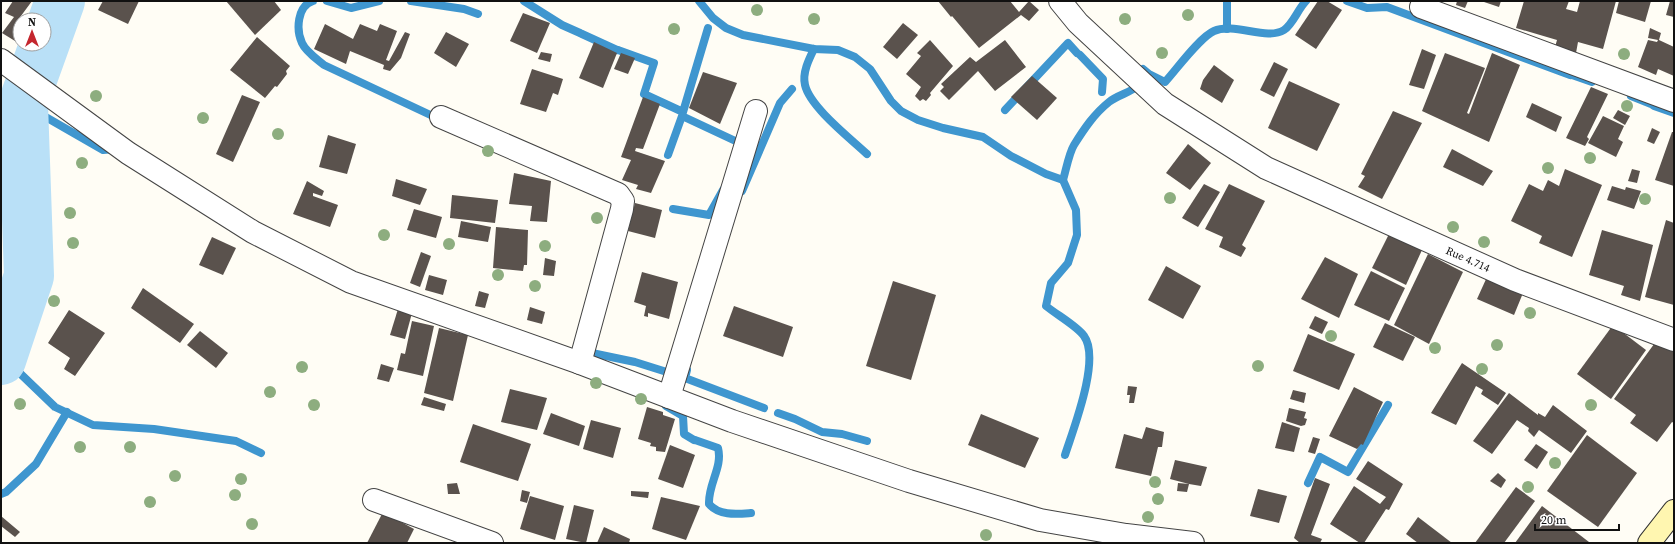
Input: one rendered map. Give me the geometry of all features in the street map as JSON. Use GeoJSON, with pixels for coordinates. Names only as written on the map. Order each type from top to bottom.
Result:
{"type":"FeatureCollection","features":[{"type":"Feature","properties":{"kind":"street","name":"Rue 4.714"},"geometry":{"type":"LineString","coordinates":[[1060,1],[1078,23],[1165,104],[1266,168],[1515,280],[1674,340]]}},
{"type":"Feature","properties":{"kind":"street"},"geometry":{"type":"LineString","coordinates":[[1421,7],[1674,101]]}},
{"type":"Feature","properties":{"kind":"street"},"geometry":{"type":"LineString","coordinates":[[1,60],[128,153],[253,232],[351,282],[580,363],[732,421],[909,481],[1040,520],[1126,535],[1193,543]]}},
{"type":"Feature","properties":{"kind":"street"},"geometry":{"type":"LineString","coordinates":[[669,397],[756,111]]}},
{"type":"Feature","properties":{"kind":"street"},"geometry":{"type":"LineString","coordinates":[[441,117],[618,194],[623,201],[580,363]]}},
{"type":"Feature","properties":{"kind":"street"},"geometry":{"type":"LineString","coordinates":[[374,500],[492,543]]}},
{"type":"Feature","properties":{"kind":"street"},"geometry":{"type":"LineString","coordinates":[[1650,543],[1674,511]]}},
{"type":"Feature","properties":{"kind":"building"},"geometry":{"type":"Polygon","coordinates":[[[13,1],[32,1],[24,12],[12,12],[12,16],[5,13],[13,1]]]}},
{"type":"Feature","properties":{"kind":"building"},"geometry":{"type":"Polygon","coordinates":[[[103,1],[139,1],[128,24],[98,10],[103,1]]]}},
{"type":"Feature","properties":{"kind":"building"},"geometry":{"type":"Polygon","coordinates":[[[226,1],[274,1],[281,10],[255,35],[226,1]]]}},
{"type":"Feature","properties":{"kind":"building"},"geometry":{"type":"Polygon","coordinates":[[[938,1],[1010,1],[1019,12],[1029,1],[1039,10],[1029,21],[1021,15],[979,48],[938,1]]]}},
{"type":"Feature","properties":{"kind":"building"},"geometry":{"type":"Polygon","coordinates":[[[1318,1],[1327,1],[1342,10],[1316,49],[1295,35],[1318,1]]]}},
{"type":"Feature","properties":{"kind":"building"},"geometry":{"type":"Polygon","coordinates":[[[1457,1],[1468,1],[1465,8],[1456,5],[1457,1]]]}},
{"type":"Feature","properties":{"kind":"building"},"geometry":{"type":"Polygon","coordinates":[[[1481,1],[1501,1],[1499,7],[1481,1]]]}},
{"type":"Feature","properties":{"kind":"building"},"geometry":{"type":"Polygon","coordinates":[[[1524,1],[1569,1],[1566,9],[1577,12],[1580,1],[1616,1],[1603,49],[1578,42],[1576,53],[1555,47],[1557,40],[1516,28],[1524,1]]]}},
{"type":"Feature","properties":{"kind":"building"},"geometry":{"type":"Polygon","coordinates":[[[1619,1],[1651,1],[1645,22],[1616,13],[1619,1]]]}},
{"type":"Feature","properties":{"kind":"building"},"geometry":{"type":"Polygon","coordinates":[[[1670,1],[1674,1],[1674,17],[1666,15],[1670,1]]]}},
{"type":"Feature","properties":{"kind":"building"},"geometry":{"type":"Polygon","coordinates":[[[523,13],[550,23],[537,53],[510,41],[523,13]]]}},
{"type":"Feature","properties":{"kind":"building"},"geometry":{"type":"Polygon","coordinates":[[[12,20],[12,39],[2,33],[12,20]]]}},
{"type":"Feature","properties":{"kind":"building"},"geometry":{"type":"Polygon","coordinates":[[[903,23],[918,35],[897,59],[883,47],[903,23]]]}},
{"type":"Feature","properties":{"kind":"building"},"geometry":{"type":"Polygon","coordinates":[[[325,24],[353,39],[360,24],[377,31],[380,24],[397,31],[386,60],[389,61],[405,32],[410,34],[401,58],[390,71],[383,69],[384,65],[350,51],[346,64],[314,49],[325,24]]]}},
{"type":"Feature","properties":{"kind":"building"},"geometry":{"type":"Polygon","coordinates":[[[1650,28],[1661,33],[1659,40],[1674,47],[1674,76],[1658,69],[1656,75],[1638,67],[1648,40],[1657,42],[1658,40],[1648,38],[1650,28]]]}},
{"type":"Feature","properties":{"kind":"building"},"geometry":{"type":"Polygon","coordinates":[[[446,32],[469,44],[456,67],[434,53],[446,32]]]}},
{"type":"Feature","properties":{"kind":"building"},"geometry":{"type":"Polygon","coordinates":[[[257,37],[290,66],[286,71],[287,74],[277,87],[275,86],[265,98],[230,70],[257,37]]]}},
{"type":"Feature","properties":{"kind":"building"},"geometry":{"type":"Polygon","coordinates":[[[930,40],[953,66],[930,93],[931,95],[926,101],[923,99],[920,101],[915,96],[921,87],[906,74],[921,56],[917,53],[930,40]]]}},
{"type":"Feature","properties":{"kind":"building"},"geometry":{"type":"Polygon","coordinates":[[[1005,40],[1026,67],[995,91],[978,71],[949,100],[940,91],[944,87],[941,84],[970,57],[976,62],[1005,40]]]}},
{"type":"Feature","properties":{"kind":"building"},"geometry":{"type":"Polygon","coordinates":[[[594,42],[617,53],[603,88],[579,78],[594,42]]]}},
{"type":"Feature","properties":{"kind":"building"},"geometry":{"type":"Polygon","coordinates":[[[1422,49],[1436,55],[1424,89],[1409,85],[1422,49]]]}},
{"type":"Feature","properties":{"kind":"building"},"geometry":{"type":"Polygon","coordinates":[[[541,52],[552,54],[550,62],[538,59],[541,52]]]}},
{"type":"Feature","properties":{"kind":"building"},"geometry":{"type":"Polygon","coordinates":[[[621,53],[635,58],[628,74],[614,69],[621,53]]]}},
{"type":"Feature","properties":{"kind":"building"},"geometry":{"type":"Polygon","coordinates":[[[1445,53],[1485,68],[1467,113],[1469,114],[1492,53],[1520,65],[1489,142],[1422,111],[1445,53]]]}},
{"type":"Feature","properties":{"kind":"building"},"geometry":{"type":"Polygon","coordinates":[[[1274,62],[1288,69],[1274,97],[1260,90],[1274,62]]]}},
{"type":"Feature","properties":{"kind":"building"},"geometry":{"type":"Polygon","coordinates":[[[1214,65],[1234,80],[1222,103],[1200,89],[1203,80],[1214,65]]]}},
{"type":"Feature","properties":{"kind":"building"},"geometry":{"type":"Polygon","coordinates":[[[532,69],[563,79],[558,95],[553,93],[546,112],[520,104],[532,69]]]}},
{"type":"Feature","properties":{"kind":"building"},"geometry":{"type":"Polygon","coordinates":[[[703,72],[737,83],[720,124],[689,108],[703,72]]]}},
{"type":"Feature","properties":{"kind":"building"},"geometry":{"type":"Polygon","coordinates":[[[1032,76],[1057,98],[1037,120],[1011,97],[1032,76]]]}},
{"type":"Feature","properties":{"kind":"building"},"geometry":{"type":"Polygon","coordinates":[[[1289,81],[1340,104],[1317,151],[1268,128],[1289,81]]]}},
{"type":"Feature","properties":{"kind":"building"},"geometry":{"type":"Polygon","coordinates":[[[1591,87],[1608,94],[1587,137],[1589,139],[1585,146],[1566,138],[1591,87]]]}},
{"type":"Feature","properties":{"kind":"building"},"geometry":{"type":"Polygon","coordinates":[[[242,95],[260,102],[233,162],[216,154],[242,95]]]}},
{"type":"Feature","properties":{"kind":"building"},"geometry":{"type":"Polygon","coordinates":[[[643,97],[660,104],[643,149],[636,148],[635,151],[665,161],[651,193],[636,189],[638,185],[622,180],[631,160],[621,157],[643,97]]]}},
{"type":"Feature","properties":{"kind":"building"},"geometry":{"type":"Polygon","coordinates":[[[1532,103],[1562,117],[1556,132],[1526,117],[1532,103]]]}},
{"type":"Feature","properties":{"kind":"building"},"geometry":{"type":"Polygon","coordinates":[[[1618,110],[1630,116],[1625,125],[1613,118],[1618,110]]]}},
{"type":"Feature","properties":{"kind":"building"},"geometry":{"type":"Polygon","coordinates":[[[1393,111],[1422,123],[1382,199],[1358,187],[1365,176],[1361,174],[1393,111]]]}},
{"type":"Feature","properties":{"kind":"building"},"geometry":{"type":"Polygon","coordinates":[[[1603,116],[1624,126],[1618,139],[1623,142],[1616,157],[1588,143],[1603,116]]]}},
{"type":"Feature","properties":{"kind":"building"},"geometry":{"type":"Polygon","coordinates":[[[1652,128],[1660,132],[1654,144],[1647,141],[1652,128]]]}},
{"type":"Feature","properties":{"kind":"building"},"geometry":{"type":"Polygon","coordinates":[[[1672,132],[1674,132],[1674,186],[1655,180],[1672,132]]]}},
{"type":"Feature","properties":{"kind":"building"},"geometry":{"type":"Polygon","coordinates":[[[328,135],[356,144],[347,174],[319,167],[328,135]]]}},
{"type":"Feature","properties":{"kind":"building"},"geometry":{"type":"Polygon","coordinates":[[[1188,144],[1211,163],[1190,190],[1166,173],[1188,144]]]}},
{"type":"Feature","properties":{"kind":"building"},"geometry":{"type":"Polygon","coordinates":[[[1452,149],[1493,171],[1483,186],[1443,167],[1452,149]]]}},
{"type":"Feature","properties":{"kind":"building"},"geometry":{"type":"Polygon","coordinates":[[[1565,169],[1602,185],[1572,257],[1539,243],[1542,236],[1511,221],[1529,184],[1543,191],[1548,180],[1559,186],[1565,169]]]}},
{"type":"Feature","properties":{"kind":"building"},"geometry":{"type":"Polygon","coordinates":[[[1632,169],[1640,171],[1637,183],[1628,181],[1632,169]]]}},
{"type":"Feature","properties":{"kind":"building"},"geometry":{"type":"Polygon","coordinates":[[[514,173],[551,181],[547,222],[530,221],[532,206],[509,204],[514,173]]]}},
{"type":"Feature","properties":{"kind":"building"},"geometry":{"type":"Polygon","coordinates":[[[396,179],[427,189],[420,205],[392,196],[396,179]]]}},
{"type":"Feature","properties":{"kind":"building"},"geometry":{"type":"Polygon","coordinates":[[[307,181],[324,191],[322,196],[313,193],[313,196],[338,205],[330,227],[293,214],[307,181]]]}},
{"type":"Feature","properties":{"kind":"building"},"geometry":{"type":"Polygon","coordinates":[[[1204,184],[1220,192],[1198,227],[1182,218],[1204,184]]]}},
{"type":"Feature","properties":{"kind":"building"},"geometry":{"type":"Polygon","coordinates":[[[1229,184],[1265,201],[1242,245],[1246,248],[1241,257],[1219,247],[1223,237],[1205,229],[1229,184]]]}},
{"type":"Feature","properties":{"kind":"building"},"geometry":{"type":"Polygon","coordinates":[[[1612,186],[1625,190],[1626,187],[1641,191],[1634,209],[1607,200],[1612,186]]]}},
{"type":"Feature","properties":{"kind":"building"},"geometry":{"type":"Polygon","coordinates":[[[452,195],[498,200],[495,223],[450,218],[452,195]]]}},
{"type":"Feature","properties":{"kind":"building"},"geometry":{"type":"Polygon","coordinates":[[[635,203],[662,210],[655,238],[628,231],[635,203]]]}},
{"type":"Feature","properties":{"kind":"building"},"geometry":{"type":"Polygon","coordinates":[[[414,209],[442,217],[436,238],[407,230],[414,209]]]}},
{"type":"Feature","properties":{"kind":"building"},"geometry":{"type":"Polygon","coordinates":[[[1666,220],[1674,223],[1674,305],[1645,297],[1666,220]]]}},
{"type":"Feature","properties":{"kind":"building"},"geometry":{"type":"Polygon","coordinates":[[[461,221],[491,227],[488,242],[458,237],[461,221]]]}},
{"type":"Feature","properties":{"kind":"building"},"geometry":{"type":"Polygon","coordinates":[[[496,227],[528,230],[527,265],[524,265],[523,271],[493,268],[496,227]]]}},
{"type":"Feature","properties":{"kind":"building"},"geometry":{"type":"Polygon","coordinates":[[[1602,230],[1653,245],[1640,301],[1621,295],[1624,286],[1589,275],[1602,230]]]}},
{"type":"Feature","properties":{"kind":"building"},"geometry":{"type":"Polygon","coordinates":[[[1389,234],[1422,250],[1406,285],[1372,268],[1389,234]]]}},
{"type":"Feature","properties":{"kind":"building"},"geometry":{"type":"Polygon","coordinates":[[[212,237],[236,248],[223,275],[199,265],[212,237]]]}},
{"type":"Feature","properties":{"kind":"building"},"geometry":{"type":"Polygon","coordinates":[[[421,252],[431,256],[420,287],[410,283],[421,252]]]}},
{"type":"Feature","properties":{"kind":"building"},"geometry":{"type":"Polygon","coordinates":[[[1428,254],[1463,272],[1429,344],[1394,325],[1428,254]]]}},
{"type":"Feature","properties":{"kind":"building"},"geometry":{"type":"Polygon","coordinates":[[[1325,257],[1358,274],[1339,318],[1301,299],[1325,257]]]}},
{"type":"Feature","properties":{"kind":"building"},"geometry":{"type":"Polygon","coordinates":[[[545,258],[556,261],[554,276],[543,275],[545,258]]]}},
{"type":"Feature","properties":{"kind":"building"},"geometry":{"type":"Polygon","coordinates":[[[1166,266],[1201,286],[1183,319],[1148,300],[1166,266]]]}},
{"type":"Feature","properties":{"kind":"building"},"geometry":{"type":"Polygon","coordinates":[[[1371,271],[1405,288],[1389,321],[1354,305],[1371,271]]]}},
{"type":"Feature","properties":{"kind":"building"},"geometry":{"type":"Polygon","coordinates":[[[642,272],[678,282],[669,319],[648,313],[648,317],[644,316],[646,306],[634,302],[642,272]]]}},
{"type":"Feature","properties":{"kind":"building"},"geometry":{"type":"Polygon","coordinates":[[[429,275],[447,280],[443,295],[425,290],[429,275]]]}},
{"type":"Feature","properties":{"kind":"building"},"geometry":{"type":"Polygon","coordinates":[[[1487,277],[1523,293],[1514,315],[1477,299],[1487,277]]]}},
{"type":"Feature","properties":{"kind":"building"},"geometry":{"type":"Polygon","coordinates":[[[893,281],[936,295],[911,380],[866,366],[893,281]]]}},
{"type":"Feature","properties":{"kind":"building"},"geometry":{"type":"Polygon","coordinates":[[[143,288],[194,324],[180,343],[131,308],[143,288]]]}},
{"type":"Feature","properties":{"kind":"building"},"geometry":{"type":"Polygon","coordinates":[[[479,291],[489,294],[485,308],[475,306],[479,291]]]}},
{"type":"Feature","properties":{"kind":"building"},"geometry":{"type":"Polygon","coordinates":[[[734,306],[793,327],[783,357],[723,336],[734,306]]]}},
{"type":"Feature","properties":{"kind":"building"},"geometry":{"type":"Polygon","coordinates":[[[530,307],[545,312],[542,324],[527,320],[530,307]]]}},
{"type":"Feature","properties":{"kind":"building"},"geometry":{"type":"Polygon","coordinates":[[[398,309],[412,313],[405,339],[390,335],[398,309]]]}},
{"type":"Feature","properties":{"kind":"building"},"geometry":{"type":"Polygon","coordinates":[[[69,310],[105,333],[75,376],[64,369],[70,358],[48,343],[69,310]]]}},
{"type":"Feature","properties":{"kind":"building"},"geometry":{"type":"Polygon","coordinates":[[[1315,316],[1328,322],[1322,334],[1309,328],[1315,316]]]}},
{"type":"Feature","properties":{"kind":"building"},"geometry":{"type":"Polygon","coordinates":[[[412,321],[434,326],[423,376],[397,370],[401,353],[405,354],[412,321]]]}},
{"type":"Feature","properties":{"kind":"building"},"geometry":{"type":"Polygon","coordinates":[[[1385,323],[1415,337],[1403,361],[1373,347],[1385,323]]]}},
{"type":"Feature","properties":{"kind":"building"},"geometry":{"type":"Polygon","coordinates":[[[1613,325],[1646,350],[1611,399],[1577,374],[1613,325]]]}},
{"type":"Feature","properties":{"kind":"building"},"geometry":{"type":"Polygon","coordinates":[[[439,328],[468,335],[453,401],[424,393],[439,328]]]}},
{"type":"Feature","properties":{"kind":"building"},"geometry":{"type":"Polygon","coordinates":[[[200,331],[228,353],[216,368],[187,345],[200,331]]]}},
{"type":"Feature","properties":{"kind":"building"},"geometry":{"type":"Polygon","coordinates":[[[1308,334],[1355,354],[1339,390],[1293,371],[1308,334]]]}},
{"type":"Feature","properties":{"kind":"building"},"geometry":{"type":"Polygon","coordinates":[[[1657,340],[1674,352],[1674,423],[1672,422],[1657,442],[1630,423],[1636,415],[1614,399],[1657,340]]]}},
{"type":"Feature","properties":{"kind":"building"},"geometry":{"type":"Polygon","coordinates":[[[1462,363],[1506,393],[1498,405],[1481,394],[1483,390],[1476,386],[1456,425],[1431,413],[1462,363]]]}},
{"type":"Feature","properties":{"kind":"building"},"geometry":{"type":"Polygon","coordinates":[[[381,364],[394,368],[389,382],[377,379],[381,364]]]}},
{"type":"Feature","properties":{"kind":"building"},"geometry":{"type":"Polygon","coordinates":[[[1128,386],[1137,387],[1134,403],[1129,403],[1130,395],[1127,395],[1128,386]]]}},
{"type":"Feature","properties":{"kind":"building"},"geometry":{"type":"Polygon","coordinates":[[[1354,387],[1383,402],[1363,445],[1361,444],[1357,449],[1329,436],[1354,387]]]}},
{"type":"Feature","properties":{"kind":"building"},"geometry":{"type":"Polygon","coordinates":[[[510,389],[547,398],[537,430],[501,422],[510,389]]]}},
{"type":"Feature","properties":{"kind":"building"},"geometry":{"type":"Polygon","coordinates":[[[1293,390],[1306,393],[1304,403],[1290,399],[1293,390]]]}},
{"type":"Feature","properties":{"kind":"building"},"geometry":{"type":"Polygon","coordinates":[[[1509,393],[1538,415],[1538,413],[1545,417],[1553,405],[1587,431],[1571,453],[1539,430],[1534,437],[1528,431],[1529,428],[1517,420],[1492,454],[1473,441],[1509,393]]]}},
{"type":"Feature","properties":{"kind":"building"},"geometry":{"type":"Polygon","coordinates":[[[424,397],[446,404],[444,411],[421,405],[424,397]]]}},
{"type":"Feature","properties":{"kind":"building"},"geometry":{"type":"Polygon","coordinates":[[[647,407],[663,412],[663,415],[675,419],[665,452],[656,451],[656,447],[650,446],[651,443],[638,439],[647,407]]]}},
{"type":"Feature","properties":{"kind":"building"},"geometry":{"type":"Polygon","coordinates":[[[1289,408],[1306,412],[1304,418],[1307,419],[1305,425],[1301,426],[1286,421],[1289,408]]]}},
{"type":"Feature","properties":{"kind":"building"},"geometry":{"type":"Polygon","coordinates":[[[551,413],[585,426],[579,446],[543,434],[551,413]]]}},
{"type":"Feature","properties":{"kind":"building"},"geometry":{"type":"Polygon","coordinates":[[[981,414],[1039,438],[1025,468],[968,445],[981,414]]]}},
{"type":"Feature","properties":{"kind":"building"},"geometry":{"type":"Polygon","coordinates":[[[591,420],[621,428],[613,458],[583,449],[591,420]]]}},
{"type":"Feature","properties":{"kind":"building"},"geometry":{"type":"Polygon","coordinates":[[[1282,422],[1300,428],[1294,452],[1275,448],[1282,422]]]}},
{"type":"Feature","properties":{"kind":"building"},"geometry":{"type":"Polygon","coordinates":[[[473,424],[531,444],[518,481],[460,462],[473,424]]]}},
{"type":"Feature","properties":{"kind":"building"},"geometry":{"type":"Polygon","coordinates":[[[1146,427],[1164,432],[1162,447],[1158,447],[1151,476],[1115,468],[1124,434],[1142,439],[1146,427]]]}},
{"type":"Feature","properties":{"kind":"building"},"geometry":{"type":"Polygon","coordinates":[[[1587,435],[1637,473],[1598,527],[1547,491],[1587,435]]]}},
{"type":"Feature","properties":{"kind":"building"},"geometry":{"type":"Polygon","coordinates":[[[1313,437],[1320,439],[1315,454],[1308,452],[1313,437]]]}},
{"type":"Feature","properties":{"kind":"building"},"geometry":{"type":"Polygon","coordinates":[[[1536,444],[1548,452],[1537,469],[1524,460],[1536,444]]]}},
{"type":"Feature","properties":{"kind":"building"},"geometry":{"type":"Polygon","coordinates":[[[670,445],[695,455],[683,488],[658,479],[670,445]]]}},
{"type":"Feature","properties":{"kind":"building"},"geometry":{"type":"Polygon","coordinates":[[[1175,460],[1207,467],[1201,486],[1170,479],[1175,460]]]}},
{"type":"Feature","properties":{"kind":"building"},"geometry":{"type":"Polygon","coordinates":[[[1368,461],[1403,484],[1389,510],[1386,509],[1364,543],[1360,543],[1330,524],[1354,486],[1380,504],[1386,497],[1356,479],[1368,461]]]}},
{"type":"Feature","properties":{"kind":"building"},"geometry":{"type":"Polygon","coordinates":[[[1498,473],[1506,480],[1501,488],[1490,481],[1498,473]]]}},
{"type":"Feature","properties":{"kind":"building"},"geometry":{"type":"Polygon","coordinates":[[[1315,478],[1330,484],[1311,535],[1322,539],[1320,543],[1300,543],[1294,538],[1315,478]]]}},
{"type":"Feature","properties":{"kind":"building"},"geometry":{"type":"Polygon","coordinates":[[[457,483],[460,494],[448,494],[447,484],[457,483]]]}},
{"type":"Feature","properties":{"kind":"building"},"geometry":{"type":"Polygon","coordinates":[[[1178,483],[1189,484],[1187,492],[1177,491],[1178,483]]]}},
{"type":"Feature","properties":{"kind":"building"},"geometry":{"type":"Polygon","coordinates":[[[1516,487],[1535,501],[1504,543],[1475,543],[1516,487]]]}},
{"type":"Feature","properties":{"kind":"building"},"geometry":{"type":"Polygon","coordinates":[[[1258,489],[1287,496],[1279,523],[1250,516],[1258,489]]]}},
{"type":"Feature","properties":{"kind":"building"},"geometry":{"type":"Polygon","coordinates":[[[522,490],[530,492],[527,503],[520,501],[522,490]]]}},
{"type":"Feature","properties":{"kind":"building"},"geometry":{"type":"Polygon","coordinates":[[[631,491],[649,492],[648,498],[631,496],[631,491]]]}},
{"type":"Feature","properties":{"kind":"building"},"geometry":{"type":"Polygon","coordinates":[[[530,496],[564,506],[555,540],[520,529],[530,496]]]}},
{"type":"Feature","properties":{"kind":"building"},"geometry":{"type":"Polygon","coordinates":[[[661,497],[700,506],[686,540],[652,529],[661,497]]]}},
{"type":"Feature","properties":{"kind":"building"},"geometry":{"type":"Polygon","coordinates":[[[574,505],[594,510],[586,543],[566,539],[574,505]]]}},
{"type":"Feature","properties":{"kind":"building"},"geometry":{"type":"Polygon","coordinates":[[[1542,506],[1589,542],[1515,543],[1542,506]]]}},
{"type":"Feature","properties":{"kind":"building"},"geometry":{"type":"Polygon","coordinates":[[[383,512],[414,529],[407,543],[367,543],[383,512]]]}},
{"type":"Feature","properties":{"kind":"building"},"geometry":{"type":"Polygon","coordinates":[[[1,516],[20,532],[15,537],[1,526],[1,516]]]}},
{"type":"Feature","properties":{"kind":"building"},"geometry":{"type":"Polygon","coordinates":[[[1418,517],[1452,543],[1418,543],[1406,534],[1418,517]]]}},
{"type":"Feature","properties":{"kind":"building"},"geometry":{"type":"Polygon","coordinates":[[[604,527],[630,539],[629,543],[597,543],[604,527]]]}},
{"type":"Feature","properties":{"kind":"waterway"},"geometry":{"type":"LineString","coordinates":[[1,360],[29,276],[23,104],[60,1]]}},
{"type":"Feature","properties":{"kind":"waterway"},"geometry":{"type":"LineString","coordinates":[[313,1],[304,8],[299,19],[300,38],[309,52],[324,65],[439,119]]}},
{"type":"Feature","properties":{"kind":"waterway"},"geometry":{"type":"LineString","coordinates":[[327,1],[351,8],[379,1]]}},
{"type":"Feature","properties":{"kind":"waterway"},"geometry":{"type":"LineString","coordinates":[[411,1],[464,9],[478,14]]}},
{"type":"Feature","properties":{"kind":"waterway"},"geometry":{"type":"LineString","coordinates":[[524,1],[562,25],[580,33]]}},
{"type":"Feature","properties":{"kind":"waterway"},"geometry":{"type":"LineString","coordinates":[[699,1],[713,18],[726,28],[743,35],[814,49],[838,50],[855,57],[870,69],[891,101],[901,111],[918,120],[943,128],[983,137],[1011,156],[1046,174],[1063,180]]}},
{"type":"Feature","properties":{"kind":"waterway"},"geometry":{"type":"LineString","coordinates":[[1227,1],[1227,29]]}},
{"type":"Feature","properties":{"kind":"waterway"},"geometry":{"type":"LineString","coordinates":[[1143,69],[1149,74],[1165,82],[1208,34],[1222,29],[1269,34],[1277,33],[1287,27],[1306,1]]}},
{"type":"Feature","properties":{"kind":"waterway"},"geometry":{"type":"LineString","coordinates":[[1347,1],[1367,8],[1387,7],[1570,75]]}},
{"type":"Feature","properties":{"kind":"waterway"},"geometry":{"type":"LineString","coordinates":[[618,50],[654,63],[644,94],[683,112],[708,28]]}},
{"type":"Feature","properties":{"kind":"waterway"},"geometry":{"type":"LineString","coordinates":[[582,34],[617,50]]}},
{"type":"Feature","properties":{"kind":"waterway"},"geometry":{"type":"LineString","coordinates":[[1005,110],[1068,43],[1077,53]]}},
{"type":"Feature","properties":{"kind":"waterway"},"geometry":{"type":"LineString","coordinates":[[814,49],[806,66],[804,76],[808,94],[822,112],[867,154]]}},
{"type":"Feature","properties":{"kind":"waterway"},"geometry":{"type":"LineString","coordinates":[[1080,55],[1103,79],[1102,92]]}},
{"type":"Feature","properties":{"kind":"waterway"},"geometry":{"type":"LineString","coordinates":[[1572,75],[1592,82]]}},
{"type":"Feature","properties":{"kind":"waterway"},"geometry":{"type":"LineString","coordinates":[[1065,455],[1084,395],[1088,377],[1089,361],[1088,347],[1081,332],[1046,306],[1051,283],[1068,263],[1077,235],[1076,210],[1063,180],[1072,148],[1090,122],[1109,102],[1140,84]]}},
{"type":"Feature","properties":{"kind":"waterway"},"geometry":{"type":"LineString","coordinates":[[742,191],[780,103],[792,89]]}},
{"type":"Feature","properties":{"kind":"waterway"},"geometry":{"type":"LineString","coordinates":[[1631,96],[1651,104]]}},
{"type":"Feature","properties":{"kind":"waterway"},"geometry":{"type":"LineString","coordinates":[[23,104],[103,150],[115,149]]}},
{"type":"Feature","properties":{"kind":"waterway"},"geometry":{"type":"LineString","coordinates":[[1654,106],[1674,113]]}},
{"type":"Feature","properties":{"kind":"waterway"},"geometry":{"type":"LineString","coordinates":[[668,155],[682,116],[744,145]]}},
{"type":"Feature","properties":{"kind":"waterway"},"geometry":{"type":"LineString","coordinates":[[673,209],[709,215],[723,190]]}},
{"type":"Feature","properties":{"kind":"waterway"},"geometry":{"type":"LineString","coordinates":[[587,352],[635,362],[670,373]]}},
{"type":"Feature","properties":{"kind":"waterway"},"geometry":{"type":"LineString","coordinates":[[3,357],[55,407],[93,425],[154,429],[236,441],[261,453]]}},
{"type":"Feature","properties":{"kind":"waterway"},"geometry":{"type":"LineString","coordinates":[[687,370],[685,378],[764,408]]}},
{"type":"Feature","properties":{"kind":"waterway"},"geometry":{"type":"LineString","coordinates":[[1308,483],[1320,457],[1348,472],[1388,405]]}},
{"type":"Feature","properties":{"kind":"waterway"},"geometry":{"type":"LineString","coordinates":[[666,406],[683,416],[684,434],[694,440]]}},
{"type":"Feature","properties":{"kind":"waterway"},"geometry":{"type":"LineString","coordinates":[[1,494],[6,492],[36,464],[67,412]]}},
{"type":"Feature","properties":{"kind":"waterway"},"geometry":{"type":"LineString","coordinates":[[778,413],[795,419],[822,432],[842,434],[867,441]]}},
{"type":"Feature","properties":{"kind":"waterway"},"geometry":{"type":"LineString","coordinates":[[695,440],[718,448],[719,462],[709,497],[709,504],[718,511],[734,514],[751,513]]}}]}
